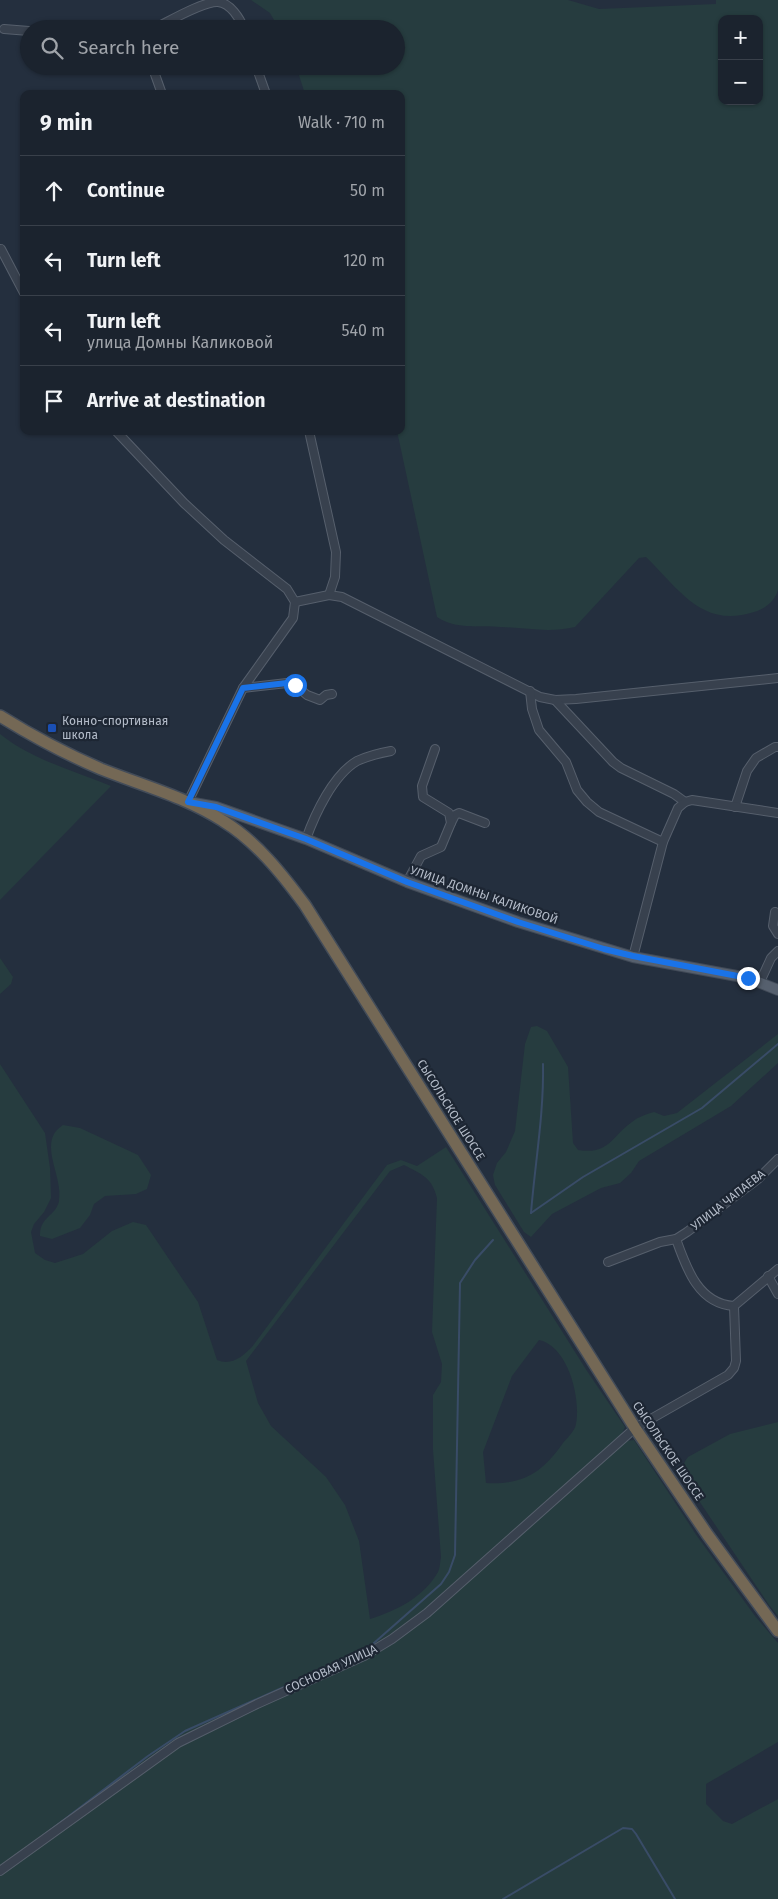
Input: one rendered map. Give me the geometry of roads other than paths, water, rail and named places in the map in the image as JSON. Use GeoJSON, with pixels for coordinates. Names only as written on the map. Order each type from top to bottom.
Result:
{"type":"FeatureCollection","features":[{"type":"Feature","properties":{"kind":"highway","name":"СЫСОЛЬСКОЕ ШОССЕ"},"geometry":{"type":"LineString","coordinates":[[0,716],[26,732],[100,768],[188,802],[224,821],[269,860],[305,905],[635,1428],[707,1534],[778,1632]]}},
{"type":"Feature","properties":{"kind":"main road","name":"УЛИЦА ДОМНЫ КАЛИКОВОЙ"},"geometry":{"type":"LineString","coordinates":[[188,802],[216,807],[306,839],[407,882],[518,922],[633,956],[748,978],[778,990]]}},
{"type":"Feature","properties":{"kind":"street"},"geometry":{"type":"LineString","coordinates":[[172,20],[205,4],[219,2],[229,7],[241,20]]}},
{"type":"Feature","properties":{"kind":"street"},"geometry":{"type":"LineString","coordinates":[[4,29],[20,30]]}},
{"type":"Feature","properties":{"kind":"street"},"geometry":{"type":"LineString","coordinates":[[155,75],[161,90]]}},
{"type":"Feature","properties":{"kind":"street"},"geometry":{"type":"LineString","coordinates":[[259,75],[265,90]]}},
{"type":"Feature","properties":{"kind":"street"},"geometry":{"type":"LineString","coordinates":[[1,249],[20,285]]}},
{"type":"Feature","properties":{"kind":"street"},"geometry":{"type":"LineString","coordinates":[[120,435],[184,503],[224,540],[287,589],[295,602],[293,618],[243,688],[188,802]]}},
{"type":"Feature","properties":{"kind":"street"},"geometry":{"type":"LineString","coordinates":[[310,435],[336,552],[336,576],[329,595]]}},
{"type":"Feature","properties":{"kind":"street"},"geometry":{"type":"LineString","coordinates":[[295,602],[329,595],[342,597],[540,697],[555,700],[778,678]]}},
{"type":"Feature","properties":{"kind":"street"},"geometry":{"type":"LineString","coordinates":[[243,688],[287,683],[295,685],[307,695],[320,700],[326,695],[332,694]]}},
{"type":"Feature","properties":{"kind":"street"},"geometry":{"type":"LineString","coordinates":[[530,691],[532,709],[539,730],[566,762],[577,790],[587,802],[599,812],[663,842]]}},
{"type":"Feature","properties":{"kind":"street"},"geometry":{"type":"LineString","coordinates":[[555,700],[613,762],[621,768],[674,794],[685,802]]}},
{"type":"Feature","properties":{"kind":"street"},"geometry":{"type":"LineString","coordinates":[[735,806],[747,771],[756,758],[778,747]]}},
{"type":"Feature","properties":{"kind":"street"},"geometry":{"type":"LineString","coordinates":[[435,749],[422,786],[423,797],[449,813],[451,823]]}},
{"type":"Feature","properties":{"kind":"street"},"geometry":{"type":"LineString","coordinates":[[306,839],[322,803],[346,770],[358,761],[391,751]]}},
{"type":"Feature","properties":{"kind":"street"},"geometry":{"type":"LineString","coordinates":[[633,956],[663,842],[678,808],[685,802],[692,800],[778,813]]}},
{"type":"Feature","properties":{"kind":"street"},"geometry":{"type":"LineString","coordinates":[[407,882],[421,856],[441,847],[455,814],[459,813],[485,823]]}},
{"type":"Feature","properties":{"kind":"street"},"geometry":{"type":"LineString","coordinates":[[774,912],[773,926],[778,934]]}},
{"type":"Feature","properties":{"kind":"street"},"geometry":{"type":"LineString","coordinates":[[760,982],[771,958],[778,951]]}},
{"type":"Feature","properties":{"kind":"street","name":"УЛИЦА ЧАПАЕВА"},"geometry":{"type":"LineString","coordinates":[[676,1239],[758,1179],[778,1159]]}},
{"type":"Feature","properties":{"kind":"street"},"geometry":{"type":"LineString","coordinates":[[608,1262],[660,1242],[676,1239],[687,1269],[696,1284],[710,1297],[724,1305],[734,1306],[778,1269]]}},
{"type":"Feature","properties":{"kind":"street"},"geometry":{"type":"LineString","coordinates":[[768,1276],[778,1294]]}},
{"type":"Feature","properties":{"kind":"street","name":"СОСНОВАЯ УЛИЦА"},"geometry":{"type":"LineString","coordinates":[[0,1871],[178,1743],[257,1704],[364,1656],[392,1639],[426,1613],[635,1428],[728,1375],[734,1368],[736,1361],[734,1306]]}},
{"type":"Feature","properties":{"kind":"waterway"},"geometry":{"type":"LineString","coordinates":[[531,1213],[583,1177],[702,1108],[778,1044]]}},
{"type":"Feature","properties":{"kind":"waterway"},"geometry":{"type":"LineString","coordinates":[[531,1213],[541,1120],[543,1064]]}},
{"type":"Feature","properties":{"kind":"waterway"},"geometry":{"type":"LineString","coordinates":[[374,1643],[441,1584],[449,1572],[455,1555],[460,1283],[475,1260],[493,1240]]}},
{"type":"Feature","properties":{"kind":"waterway"},"geometry":{"type":"LineString","coordinates":[[36,1841],[148,1756],[185,1731],[349,1658]]}},
{"type":"Feature","properties":{"kind":"waterway"},"geometry":{"type":"LineString","coordinates":[[503,1899],[623,1828],[632,1829],[636,1834],[675,1899]]}},
{"type":"Feature","properties":{"kind":"place","name":"Конно-спортивная школа"},"geometry":{"type":"Point","coordinates":[52,728]}}]}
